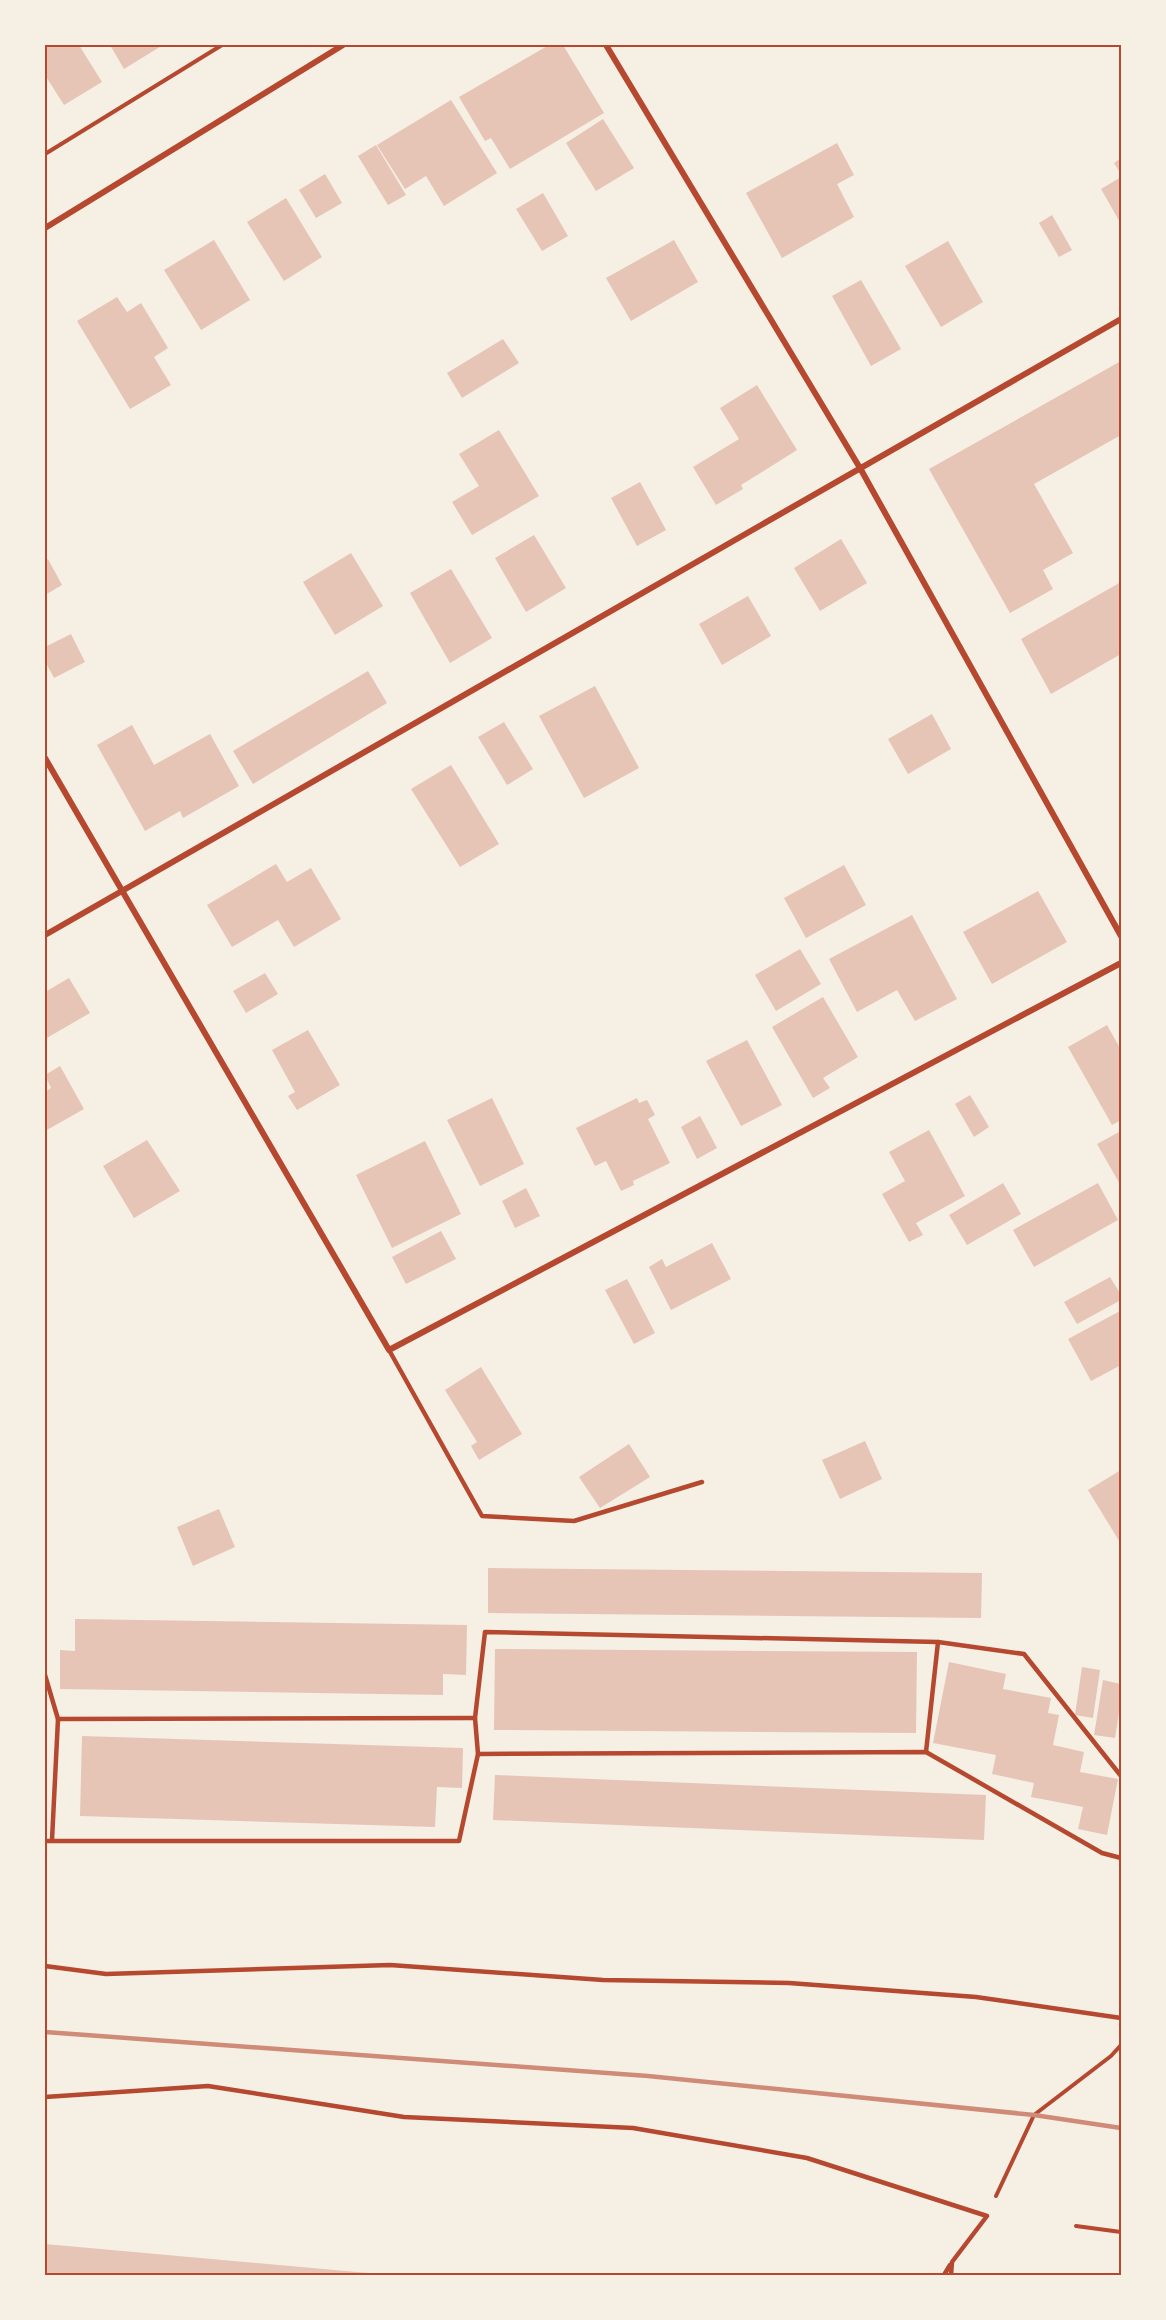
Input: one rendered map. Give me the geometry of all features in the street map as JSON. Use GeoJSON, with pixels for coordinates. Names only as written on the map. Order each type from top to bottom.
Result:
{"type":"FeatureCollection","features":[{"type":"Feature","properties":{"kind":"street"},"geometry":{"type":"LineString","coordinates":[[45,228],[343,45]]}},
{"type":"Feature","properties":{"kind":"street"},"geometry":{"type":"LineString","coordinates":[[606,45],[860,468],[1121,936]]}},
{"type":"Feature","properties":{"kind":"street"},"geometry":{"type":"LineString","coordinates":[[45,935],[1121,319]]}},
{"type":"Feature","properties":{"kind":"street"},"geometry":{"type":"LineString","coordinates":[[45,758],[120,891],[389,1350],[1121,963]]}},
{"type":"Feature","properties":{"kind":"lane"},"geometry":{"type":"LineString","coordinates":[[389,1350],[482,1516],[574,1521],[702,1482]]}},
{"type":"Feature","properties":{"kind":"lane"},"geometry":{"type":"LineString","coordinates":[[45,1841],[459,1842],[478,1754],[475,1718],[485,1632],[938,1641],[1024,1654],[1121,1776]]}},
{"type":"Feature","properties":{"kind":"lane"},"geometry":{"type":"LineString","coordinates":[[926,1752],[938,1641]]}},
{"type":"Feature","properties":{"kind":"lane"},"geometry":{"type":"LineString","coordinates":[[45,1675],[58,1719],[52,1840]]}},
{"type":"Feature","properties":{"kind":"lane"},"geometry":{"type":"LineString","coordinates":[[58,1719],[475,1718]]}},
{"type":"Feature","properties":{"kind":"lane"},"geometry":{"type":"LineString","coordinates":[[478,1754],[926,1752],[1102,1853],[1121,1858]]}},
{"type":"Feature","properties":{"kind":"lane"},"geometry":{"type":"LineString","coordinates":[[45,1966],[105,1974],[390,1965],[603,1980],[789,1983],[976,1997],[1121,2018]]}},
{"type":"Feature","properties":{"kind":"lane"},"geometry":{"type":"LineString","coordinates":[[45,2097],[208,2086],[404,2117],[633,2128],[807,2158],[987,2216],[944,2275]]}},
{"type":"Feature","properties":{"kind":"lane"},"geometry":{"type":"LineString","coordinates":[[951,2275],[952,2262]]}},
{"type":"Feature","properties":{"kind":"path"},"geometry":{"type":"LineString","coordinates":[[45,154],[222,45]]}},
{"type":"Feature","properties":{"kind":"path"},"geometry":{"type":"LineString","coordinates":[[987,2216],[1034,2115],[1121,2046]]}},
{"type":"Feature","properties":{"kind":"path"},"geometry":{"type":"LineString","coordinates":[[1076,2226],[1121,2232]]}},
{"type":"Feature","properties":{"kind":"building"},"geometry":{"type":"Polygon","coordinates":[[[45,45],[79,45],[102,82],[64,105],[45,75],[45,45]]]}},
{"type":"Feature","properties":{"kind":"building"},"geometry":{"type":"Polygon","coordinates":[[[110,45],[163,45],[124,69],[110,45]]]}},
{"type":"Feature","properties":{"kind":"building"},"geometry":{"type":"Polygon","coordinates":[[[549,45],[563,45],[604,113],[510,169],[491,138],[485,141],[459,97],[549,45]]]}},
{"type":"Feature","properties":{"kind":"building"},"geometry":{"type":"Polygon","coordinates":[[[451,100],[497,173],[444,206],[426,176],[405,189],[377,145],[451,100]]]}},
{"type":"Feature","properties":{"kind":"building"},"geometry":{"type":"Polygon","coordinates":[[[603,119],[634,168],[596,191],[566,143],[603,119]]]}},
{"type":"Feature","properties":{"kind":"building"},"geometry":{"type":"Polygon","coordinates":[[[837,143],[854,175],[837,184],[854,217],[782,258],[746,193],[837,143]]]}},
{"type":"Feature","properties":{"kind":"building"},"geometry":{"type":"Polygon","coordinates":[[[376,145],[406,195],[388,205],[358,156],[376,145]]]}},
{"type":"Feature","properties":{"kind":"building"},"geometry":{"type":"Polygon","coordinates":[[[1121,158],[1121,174],[1114,163],[1121,158]]]}},
{"type":"Feature","properties":{"kind":"building"},"geometry":{"type":"Polygon","coordinates":[[[325,174],[342,203],[316,218],[299,190],[325,174]]]}},
{"type":"Feature","properties":{"kind":"building"},"geometry":{"type":"Polygon","coordinates":[[[1121,177],[1121,224],[1101,189],[1121,177]]]}},
{"type":"Feature","properties":{"kind":"building"},"geometry":{"type":"Polygon","coordinates":[[[543,193],[568,236],[542,251],[516,209],[543,193]]]}},
{"type":"Feature","properties":{"kind":"building"},"geometry":{"type":"Polygon","coordinates":[[[286,198],[322,257],[284,281],[247,222],[286,198]]]}},
{"type":"Feature","properties":{"kind":"building"},"geometry":{"type":"Polygon","coordinates":[[[1052,215],[1072,250],[1059,257],[1039,223],[1052,215]]]}},
{"type":"Feature","properties":{"kind":"building"},"geometry":{"type":"Polygon","coordinates":[[[214,240],[250,300],[201,330],[164,270],[214,240]]]}},
{"type":"Feature","properties":{"kind":"building"},"geometry":{"type":"Polygon","coordinates":[[[674,240],[698,282],[631,321],[606,278],[674,240]]]}},
{"type":"Feature","properties":{"kind":"building"},"geometry":{"type":"Polygon","coordinates":[[[948,241],[983,302],[941,327],[905,266],[948,241]]]}},
{"type":"Feature","properties":{"kind":"building"},"geometry":{"type":"Polygon","coordinates":[[[861,280],[901,349],[871,366],[832,296],[861,280]]]}},
{"type":"Feature","properties":{"kind":"building"},"geometry":{"type":"Polygon","coordinates":[[[117,297],[127,312],[141,303],[168,348],[154,357],[171,385],[130,409],[77,321],[117,297]]]}},
{"type":"Feature","properties":{"kind":"building"},"geometry":{"type":"Polygon","coordinates":[[[503,339],[519,363],[462,398],[447,373],[503,339]]]}},
{"type":"Feature","properties":{"kind":"building"},"geometry":{"type":"Polygon","coordinates":[[[1121,361],[1121,435],[1034,484],[1073,553],[1043,570],[1053,589],[1010,613],[929,469],[1121,361]]]}},
{"type":"Feature","properties":{"kind":"building"},"geometry":{"type":"Polygon","coordinates":[[[757,385],[797,450],[741,485],[743,489],[716,505],[693,467],[739,439],[720,408],[757,385]]]}},
{"type":"Feature","properties":{"kind":"building"},"geometry":{"type":"Polygon","coordinates":[[[499,430],[539,496],[472,535],[452,502],[479,486],[459,454],[499,430]]]}},
{"type":"Feature","properties":{"kind":"building"},"geometry":{"type":"Polygon","coordinates":[[[640,482],[666,530],[637,546],[611,498],[640,482]]]}},
{"type":"Feature","properties":{"kind":"building"},"geometry":{"type":"Polygon","coordinates":[[[534,535],[566,588],[526,612],[495,558],[534,535]]]}},
{"type":"Feature","properties":{"kind":"building"},"geometry":{"type":"Polygon","coordinates":[[[841,539],[867,583],[820,611],[794,568],[841,539]]]}},
{"type":"Feature","properties":{"kind":"building"},"geometry":{"type":"Polygon","coordinates":[[[351,553],[383,606],[335,635],[303,582],[351,553]]]}},
{"type":"Feature","properties":{"kind":"building"},"geometry":{"type":"Polygon","coordinates":[[[48,559],[62,585],[45,595],[45,561],[48,559]]]}},
{"type":"Feature","properties":{"kind":"building"},"geometry":{"type":"Polygon","coordinates":[[[451,569],[492,638],[450,663],[410,593],[451,569]]]}},
{"type":"Feature","properties":{"kind":"building"},"geometry":{"type":"Polygon","coordinates":[[[1121,582],[1121,654],[1051,694],[1021,639],[1121,582]]]}},
{"type":"Feature","properties":{"kind":"building"},"geometry":{"type":"Polygon","coordinates":[[[748,596],[771,636],[722,665],[699,624],[748,596]]]}},
{"type":"Feature","properties":{"kind":"building"},"geometry":{"type":"Polygon","coordinates":[[[71,634],[85,662],[54,678],[45,661],[45,647],[71,634]]]}},
{"type":"Feature","properties":{"kind":"building"},"geometry":{"type":"Polygon","coordinates":[[[368,671],[387,703],[253,784],[233,751],[368,671]]]}},
{"type":"Feature","properties":{"kind":"building"},"geometry":{"type":"Polygon","coordinates":[[[595,686],[639,768],[584,798],[539,716],[595,686]]]}},
{"type":"Feature","properties":{"kind":"building"},"geometry":{"type":"Polygon","coordinates":[[[932,714],[951,749],[908,774],[888,739],[932,714]]]}},
{"type":"Feature","properties":{"kind":"building"},"geometry":{"type":"Polygon","coordinates":[[[504,722],[533,769],[507,785],[478,737],[504,722]]]}},
{"type":"Feature","properties":{"kind":"building"},"geometry":{"type":"Polygon","coordinates":[[[132,725],[154,765],[210,734],[239,786],[183,818],[180,811],[145,831],[97,745],[132,725]]]}},
{"type":"Feature","properties":{"kind":"building"},"geometry":{"type":"Polygon","coordinates":[[[451,765],[499,844],[460,867],[411,789],[451,765]]]}},
{"type":"Feature","properties":{"kind":"building"},"geometry":{"type":"Polygon","coordinates":[[[276,864],[287,882],[311,868],[341,919],[294,947],[278,920],[232,947],[207,905],[276,864]]]}},
{"type":"Feature","properties":{"kind":"building"},"geometry":{"type":"Polygon","coordinates":[[[844,865],[866,905],[806,938],[784,898],[844,865]]]}},
{"type":"Feature","properties":{"kind":"building"},"geometry":{"type":"Polygon","coordinates":[[[1038,891],[1067,942],[992,984],[963,932],[1038,891]]]}},
{"type":"Feature","properties":{"kind":"building"},"geometry":{"type":"Polygon","coordinates":[[[912,915],[957,999],[915,1021],[897,990],[857,1012],[829,959],[912,915]]]}},
{"type":"Feature","properties":{"kind":"building"},"geometry":{"type":"Polygon","coordinates":[[[800,949],[821,984],[776,1011],[755,975],[800,949]]]}},
{"type":"Feature","properties":{"kind":"building"},"geometry":{"type":"Polygon","coordinates":[[[265,973],[278,994],[246,1013],[233,991],[265,973]]]}},
{"type":"Feature","properties":{"kind":"building"},"geometry":{"type":"Polygon","coordinates":[[[69,978],[90,1013],[45,1039],[45,992],[69,978]]]}},
{"type":"Feature","properties":{"kind":"building"},"geometry":{"type":"Polygon","coordinates":[[[823,997],[858,1057],[823,1078],[830,1088],[813,1098],[772,1027],[823,997]]]}},
{"type":"Feature","properties":{"kind":"building"},"geometry":{"type":"Polygon","coordinates":[[[1107,1025],[1121,1050],[1121,1120],[1112,1125],[1068,1047],[1107,1025]]]}},
{"type":"Feature","properties":{"kind":"building"},"geometry":{"type":"Polygon","coordinates":[[[308,1030],[340,1085],[297,1110],[288,1096],[295,1092],[272,1050],[308,1030]]]}},
{"type":"Feature","properties":{"kind":"building"},"geometry":{"type":"Polygon","coordinates":[[[747,1040],[782,1105],[741,1126],[706,1061],[747,1040]]]}},
{"type":"Feature","properties":{"kind":"building"},"geometry":{"type":"Polygon","coordinates":[[[60,1066],[84,1109],[45,1131],[45,1092],[51,1088],[45,1075],[60,1066]]]}},
{"type":"Feature","properties":{"kind":"building"},"geometry":{"type":"Polygon","coordinates":[[[970,1095],[989,1127],[974,1137],[955,1104],[970,1095]]]}},
{"type":"Feature","properties":{"kind":"building"},"geometry":{"type":"Polygon","coordinates":[[[492,1098],[524,1164],[480,1186],[447,1120],[492,1098]]]}},
{"type":"Feature","properties":{"kind":"building"},"geometry":{"type":"Polygon","coordinates":[[[637,1098],[639,1103],[647,1100],[655,1115],[648,1119],[670,1163],[633,1181],[634,1185],[621,1191],[606,1161],[595,1166],[576,1128],[637,1098]]]}},
{"type":"Feature","properties":{"kind":"building"},"geometry":{"type":"Polygon","coordinates":[[[700,1116],[717,1148],[697,1159],[681,1127],[700,1116]]]}},
{"type":"Feature","properties":{"kind":"building"},"geometry":{"type":"Polygon","coordinates":[[[929,1130],[965,1196],[916,1223],[923,1235],[909,1242],[882,1194],[905,1181],[889,1152],[929,1130]]]}},
{"type":"Feature","properties":{"kind":"building"},"geometry":{"type":"Polygon","coordinates":[[[1121,1131],[1121,1186],[1097,1144],[1121,1131]]]}},
{"type":"Feature","properties":{"kind":"building"},"geometry":{"type":"Polygon","coordinates":[[[147,1140],[180,1191],[134,1218],[103,1166],[147,1140]]]}},
{"type":"Feature","properties":{"kind":"building"},"geometry":{"type":"Polygon","coordinates":[[[425,1141],[461,1214],[392,1248],[356,1175],[425,1141]]]}},
{"type":"Feature","properties":{"kind":"building"},"geometry":{"type":"Polygon","coordinates":[[[1003,1183],[1021,1214],[967,1245],[949,1215],[1003,1183]]]}},
{"type":"Feature","properties":{"kind":"building"},"geometry":{"type":"Polygon","coordinates":[[[1098,1183],[1118,1220],[1034,1267],[1013,1230],[1098,1183]]]}},
{"type":"Feature","properties":{"kind":"building"},"geometry":{"type":"Polygon","coordinates":[[[526,1188],[540,1216],[515,1228],[502,1201],[526,1188]]]}},
{"type":"Feature","properties":{"kind":"building"},"geometry":{"type":"Polygon","coordinates":[[[441,1231],[456,1259],[406,1284],[392,1257],[441,1231]]]}},
{"type":"Feature","properties":{"kind":"building"},"geometry":{"type":"Polygon","coordinates":[[[712,1243],[731,1279],[671,1310],[649,1267],[662,1259],[666,1267],[712,1243]]]}},
{"type":"Feature","properties":{"kind":"building"},"geometry":{"type":"Polygon","coordinates":[[[1110,1277],[1121,1295],[1121,1300],[1077,1324],[1064,1302],[1110,1277]]]}},
{"type":"Feature","properties":{"kind":"building"},"geometry":{"type":"Polygon","coordinates":[[[627,1279],[655,1333],[634,1344],[605,1290],[627,1279]]]}},
{"type":"Feature","properties":{"kind":"building"},"geometry":{"type":"Polygon","coordinates":[[[1120,1311],[1121,1365],[1091,1381],[1068,1339],[1120,1311]]]}},
{"type":"Feature","properties":{"kind":"building"},"geometry":{"type":"Polygon","coordinates":[[[481,1367],[522,1434],[479,1460],[471,1446],[477,1442],[445,1390],[481,1367]]]}},
{"type":"Feature","properties":{"kind":"building"},"geometry":{"type":"Polygon","coordinates":[[[865,1441],[882,1479],[840,1499],[822,1460],[865,1441]]]}},
{"type":"Feature","properties":{"kind":"building"},"geometry":{"type":"Polygon","coordinates":[[[629,1444],[650,1477],[600,1508],[579,1477],[629,1444]]]}},
{"type":"Feature","properties":{"kind":"building"},"geometry":{"type":"Polygon","coordinates":[[[1121,1470],[1121,1544],[1088,1490],[1121,1470]]]}},
{"type":"Feature","properties":{"kind":"building"},"geometry":{"type":"Polygon","coordinates":[[[219,1509],[235,1547],[193,1566],[177,1527],[219,1509]]]}},
{"type":"Feature","properties":{"kind":"building"},"geometry":{"type":"Polygon","coordinates":[[[488,1568],[982,1573],[981,1618],[488,1613],[488,1568]]]}},
{"type":"Feature","properties":{"kind":"building"},"geometry":{"type":"Polygon","coordinates":[[[75,1619],[467,1625],[466,1675],[443,1674],[443,1695],[60,1689],[60,1650],[75,1651],[75,1619]]]}},
{"type":"Feature","properties":{"kind":"building"},"geometry":{"type":"Polygon","coordinates":[[[495,1649],[917,1652],[916,1733],[494,1730],[495,1649]]]}},
{"type":"Feature","properties":{"kind":"building"},"geometry":{"type":"Polygon","coordinates":[[[949,1662],[1006,1674],[1003,1689],[1051,1698],[1048,1713],[1059,1715],[1053,1745],[1084,1752],[1080,1772],[1118,1779],[1107,1835],[1078,1829],[1083,1807],[1031,1797],[1034,1783],[992,1774],[996,1755],[933,1743],[949,1662]]]}},
{"type":"Feature","properties":{"kind":"building"},"geometry":{"type":"Polygon","coordinates":[[[1082,1667],[1100,1670],[1093,1718],[1075,1715],[1082,1667]]]}},
{"type":"Feature","properties":{"kind":"building"},"geometry":{"type":"Polygon","coordinates":[[[1103,1680],[1121,1684],[1115,1738],[1094,1735],[1103,1680]]]}},
{"type":"Feature","properties":{"kind":"building"},"geometry":{"type":"Polygon","coordinates":[[[82,1736],[463,1748],[462,1788],[437,1787],[435,1827],[80,1816],[82,1736]]]}},
{"type":"Feature","properties":{"kind":"building"},"geometry":{"type":"Polygon","coordinates":[[[495,1775],[986,1795],[984,1840],[493,1820],[495,1775]]]}},
{"type":"Feature","properties":{"kind":"building"},"geometry":{"type":"Polygon","coordinates":[[[45,2244],[368,2273],[368,2275],[45,2275],[45,2244]]]}},
{"type":"Feature","properties":{"kind":"railway"},"geometry":{"type":"LineString","coordinates":[[45,2032],[648,2076],[1034,2115],[1121,2128]]}}]}
